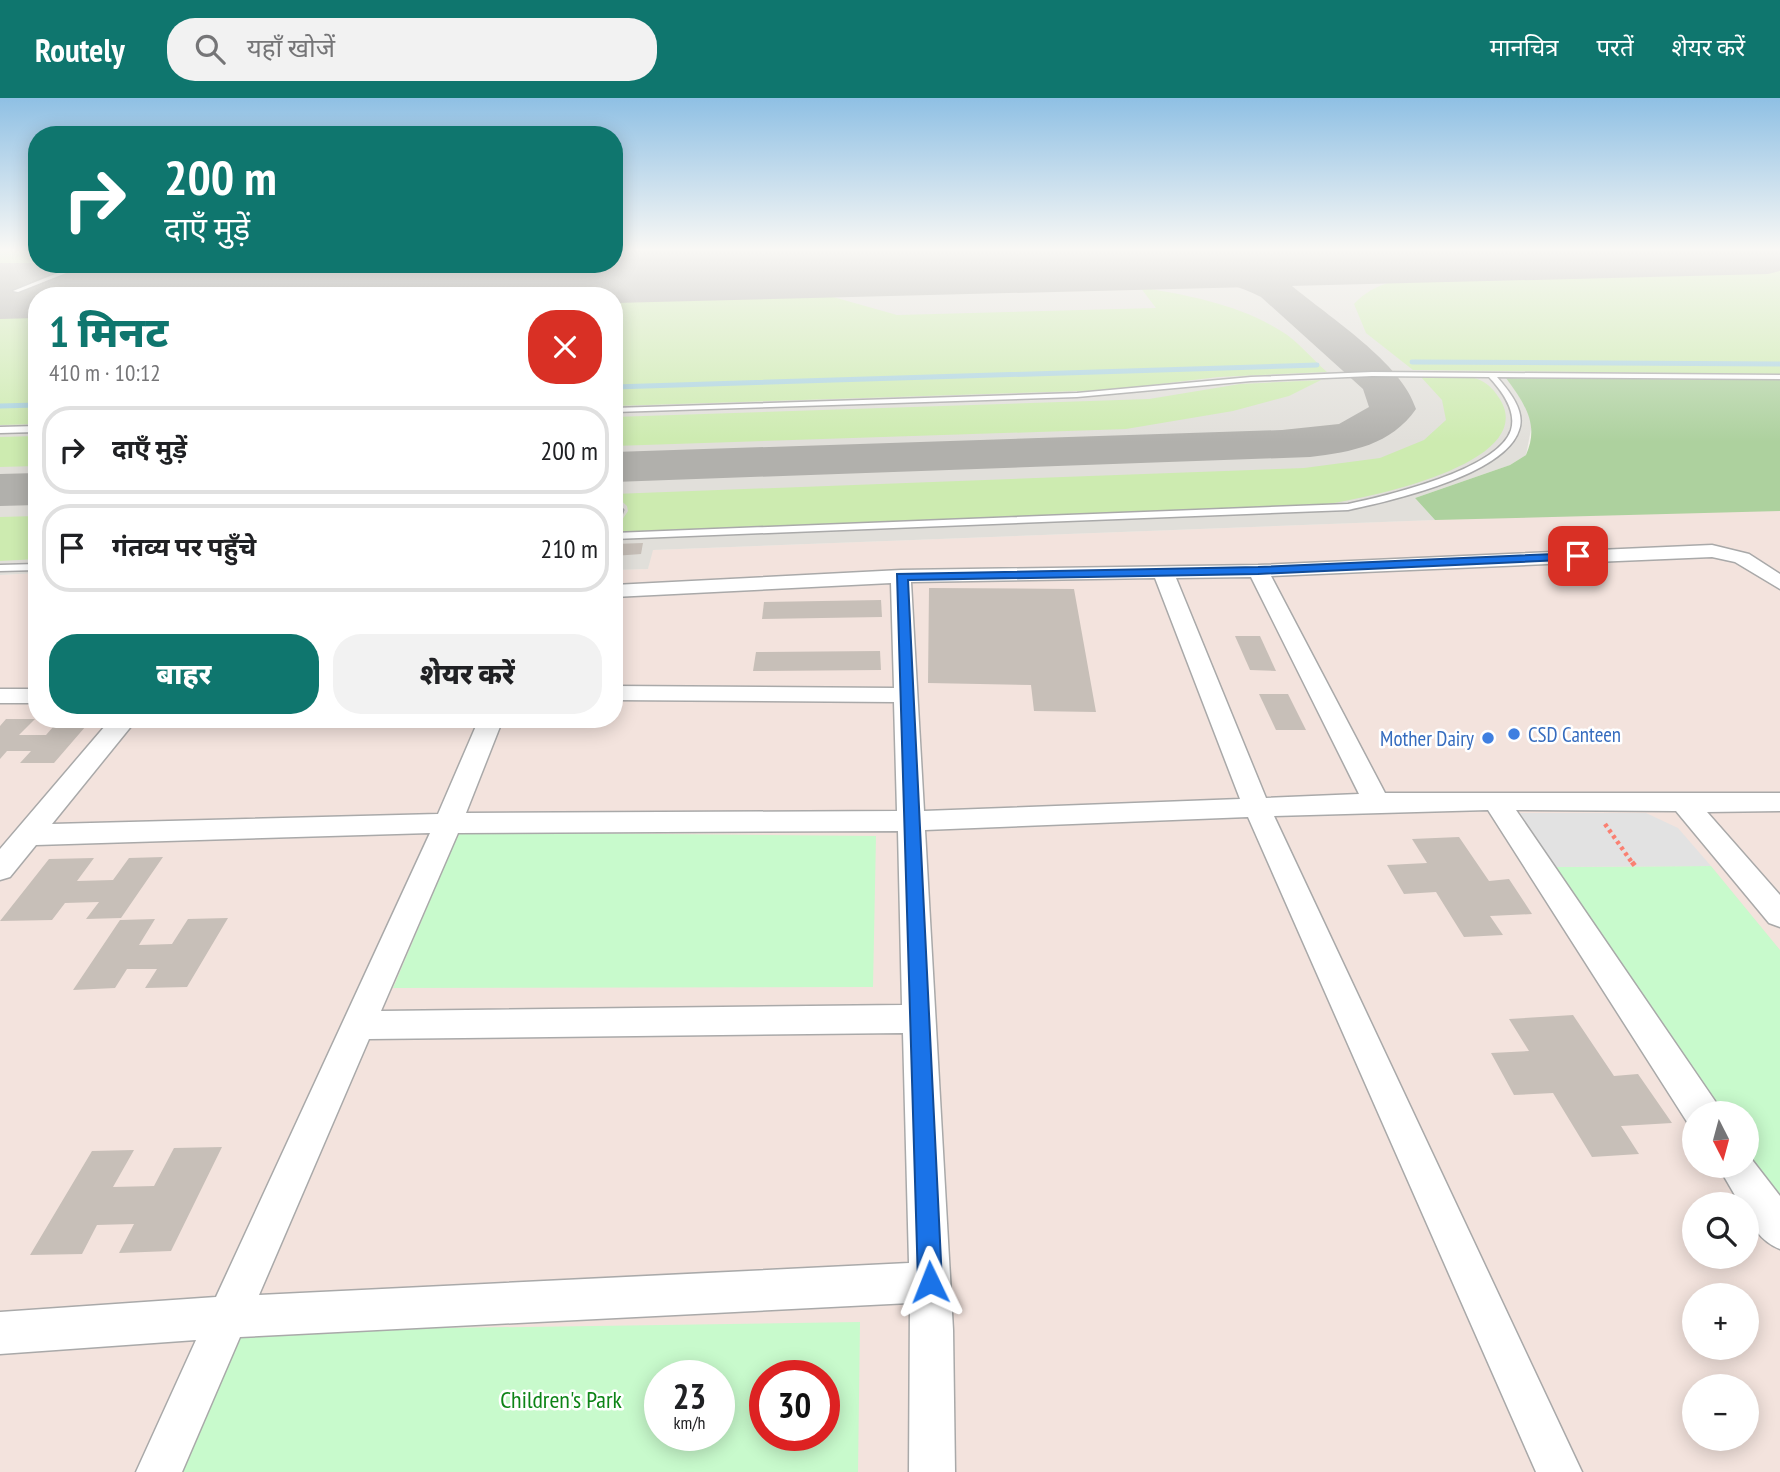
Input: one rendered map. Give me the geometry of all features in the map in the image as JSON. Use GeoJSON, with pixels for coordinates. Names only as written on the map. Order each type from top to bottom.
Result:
{"type":"FeatureCollection","features":[{"type":"Feature","properties":{"kind":"street"},"geometry":{"type":"LineString","coordinates":[[623,591],[901,576],[1258,571],[1712,551],[1742,558],[1780,583]]}},
{"type":"Feature","properties":{"kind":"street"},"geometry":{"type":"LineString","coordinates":[[1258,571],[1377,803]]}},
{"type":"Feature","properties":{"kind":"street"},"geometry":{"type":"LineString","coordinates":[[1163,572],[1258,808],[1559,1472]]}},
{"type":"Feature","properties":{"kind":"street"},"geometry":{"type":"LineString","coordinates":[[901,576],[930,1282],[932,1472]]}},
{"type":"Feature","properties":{"kind":"street"},"geometry":{"type":"LineString","coordinates":[[623,693],[907,695]]}},
{"type":"Feature","properties":{"kind":"street"},"geometry":{"type":"LineString","coordinates":[[0,696],[28,696]]}},
{"type":"Feature","properties":{"kind":"street"},"geometry":{"type":"LineString","coordinates":[[0,869],[117,728]]}},
{"type":"Feature","properties":{"kind":"street"},"geometry":{"type":"LineString","coordinates":[[159,1472],[448,823],[487,728]]}},
{"type":"Feature","properties":{"kind":"street"},"geometry":{"type":"LineString","coordinates":[[1497,802],[1694,1101]]}},
{"type":"Feature","properties":{"kind":"street"},"geometry":{"type":"LineString","coordinates":[[28,835],[448,823],[913,821],[1377,803],[1780,802]]}},
{"type":"Feature","properties":{"kind":"street"},"geometry":{"type":"LineString","coordinates":[[1684,803],[1780,915]]}},
{"type":"Feature","properties":{"kind":"street"},"geometry":{"type":"LineString","coordinates":[[358,1025],[920,1019]]}},
{"type":"Feature","properties":{"kind":"street"},"geometry":{"type":"LineString","coordinates":[[1745,1178],[1780,1230]]}},
{"type":"Feature","properties":{"kind":"street"},"geometry":{"type":"LineString","coordinates":[[0,1333],[227,1317],[930,1282]]}},
{"type":"Feature","properties":{"kind":"lane"},"geometry":{"type":"LineString","coordinates":[[623,536],[1348,508],[1435,482],[1482,463],[1499,452],[1515,433],[1517,422],[1510,399],[1490,374]]}},
{"type":"Feature","properties":{"kind":"lane"},"geometry":{"type":"LineString","coordinates":[[623,410],[1077,396],[1314,376],[1490,374],[1780,377]]}},
{"type":"Feature","properties":{"kind":"lane"},"geometry":{"type":"LineString","coordinates":[[0,430],[28,429]]}},
{"type":"Feature","properties":{"kind":"lane"},"geometry":{"type":"LineString","coordinates":[[0,568],[28,567]]}},
{"type":"Feature","properties":{"kind":"path"},"geometry":{"type":"LineString","coordinates":[[1590,803],[1635,866]]}},
{"type":"Feature","properties":{"kind":"shaded area"},"geometry":{"type":"Polygon","coordinates":[[[0,313],[28,313],[28,573],[0,575],[0,313]]]}},
{"type":"Feature","properties":{"kind":"shaded area"},"geometry":{"type":"Polygon","coordinates":[[[623,313],[1780,313],[1780,380],[1507,378],[1528,410],[1532,424],[1526,455],[1510,465],[1415,498],[1435,520],[653,550],[648,569],[623,570],[623,313]]]}},
{"type":"Feature","properties":{"kind":"shaded area"},"geometry":{"type":"Polygon","coordinates":[[[1780,380],[1780,1472],[0,1472],[0,575],[28,573],[28,728],[623,728],[623,570],[648,569],[652,550],[1434,520],[1780,380]]]}},
{"type":"Feature","properties":{"kind":"shaded area"},"geometry":{"type":"Polygon","coordinates":[[[1519,813],[1646,813],[1678,828],[1711,866],[1555,867],[1519,813]]]}},
{"type":"Feature","properties":{"kind":"green space"},"geometry":{"type":"Polygon","coordinates":[[[0,313],[28,313],[28,424],[0,425],[0,313]]]}},
{"type":"Feature","properties":{"kind":"green space"},"geometry":{"type":"Polygon","coordinates":[[[623,313],[1246,313],[1287,335],[1327,372],[1218,377],[1110,390],[623,406],[623,313]]]}},
{"type":"Feature","properties":{"kind":"green space"},"geometry":{"type":"Polygon","coordinates":[[[1358,313],[1780,313],[1780,374],[1413,370],[1366,333],[1358,313]]]}},
{"type":"Feature","properties":{"kind":"green space"},"geometry":{"type":"Polygon","coordinates":[[[1421,377],[1477,378],[1494,390],[1501,401],[1505,425],[1491,446],[1464,464],[1429,479],[1352,500],[1298,508],[623,532],[623,518],[628,511],[623,502],[623,494],[1304,468],[1380,458],[1424,440],[1446,420],[1442,400],[1421,377]]]}},
{"type":"Feature","properties":{"kind":"green space"},"geometry":{"type":"Polygon","coordinates":[[[1506,378],[1780,380],[1780,511],[1435,520],[1415,498],[1510,465],[1526,455],[1530,444],[1531,424],[1524,405],[1506,378]]]}},
{"type":"Feature","properties":{"kind":"green space"},"geometry":{"type":"Polygon","coordinates":[[[1321,380],[1289,396],[1233,411],[1126,429],[623,446],[623,417],[1149,399],[1240,384],[1321,380]]]}},
{"type":"Feature","properties":{"kind":"green space"},"geometry":{"type":"Polygon","coordinates":[[[28,436],[28,466],[0,467],[0,437],[28,436]]]}},
{"type":"Feature","properties":{"kind":"green space"},"geometry":{"type":"Polygon","coordinates":[[[28,516],[28,559],[0,561],[0,517],[28,516]]]}},
{"type":"Feature","properties":{"kind":"green space"},"geometry":{"type":"Polygon","coordinates":[[[459,832],[876,836],[873,987],[393,988],[459,832]]]}},
{"type":"Feature","properties":{"kind":"green space"},"geometry":{"type":"Polygon","coordinates":[[[1711,866],[1780,950],[1780,1205],[1759,1173],[1759,1101],[1711,1101],[1555,867],[1711,866]]]}},
{"type":"Feature","properties":{"kind":"green space","name":"Children's Park"},"geometry":{"type":"Polygon","coordinates":[[[860,1322],[858,1472],[182,1472],[243,1331],[860,1322]]]}},
{"type":"Feature","properties":{"kind":"building"},"geometry":{"type":"Polygon","coordinates":[[[643,543],[641,554],[623,555],[623,544],[643,543]]]}},
{"type":"Feature","properties":{"kind":"building"},"geometry":{"type":"Polygon","coordinates":[[[929,588],[1074,589],[1096,712],[1034,711],[1031,685],[928,683],[929,588]]]}},
{"type":"Feature","properties":{"kind":"building"},"geometry":{"type":"Polygon","coordinates":[[[881,600],[882,617],[762,619],[764,602],[881,600]]]}},
{"type":"Feature","properties":{"kind":"building"},"geometry":{"type":"Polygon","coordinates":[[[1235,636],[1260,636],[1276,671],[1250,670],[1235,636]]]}},
{"type":"Feature","properties":{"kind":"building"},"geometry":{"type":"Polygon","coordinates":[[[880,651],[881,670],[753,671],[756,652],[880,651]]]}},
{"type":"Feature","properties":{"kind":"building"},"geometry":{"type":"Polygon","coordinates":[[[1259,694],[1288,694],[1306,730],[1276,730],[1259,694]]]}},
{"type":"Feature","properties":{"kind":"building"},"geometry":{"type":"Polygon","coordinates":[[[6,719],[28,719],[28,726],[19,735],[46,735],[52,728],[84,728],[54,763],[20,763],[31,751],[7,751],[0,759],[0,726],[6,719]]]}},
{"type":"Feature","properties":{"kind":"building"},"geometry":{"type":"Polygon","coordinates":[[[1459,837],[1489,881],[1509,879],[1532,914],[1490,916],[1503,935],[1464,937],[1436,892],[1404,894],[1387,865],[1427,863],[1412,839],[1459,837]]]}},
{"type":"Feature","properties":{"kind":"building"},"geometry":{"type":"Polygon","coordinates":[[[163,857],[121,918],[86,919],[99,902],[65,903],[52,920],[0,921],[49,859],[94,858],[77,881],[113,880],[129,858],[163,857]]]}},
{"type":"Feature","properties":{"kind":"building"},"geometry":{"type":"Polygon","coordinates":[[[228,918],[187,987],[145,988],[157,969],[127,969],[115,988],[73,990],[120,920],[155,919],[139,945],[172,944],[188,919],[228,918]]]}},
{"type":"Feature","properties":{"kind":"building"},"geometry":{"type":"Polygon","coordinates":[[[1573,1015],[1614,1076],[1638,1074],[1672,1123],[1621,1126],[1639,1154],[1592,1157],[1553,1093],[1514,1095],[1491,1053],[1529,1051],[1509,1019],[1573,1015]]]}},
{"type":"Feature","properties":{"kind":"building"},"geometry":{"type":"Polygon","coordinates":[[[222,1147],[171,1251],[119,1253],[134,1224],[97,1225],[82,1254],[30,1255],[92,1151],[134,1150],[113,1187],[154,1186],[174,1148],[222,1147]]]}},
{"type":"Feature","properties":{"kind":"waterway"},"geometry":{"type":"LineString","coordinates":[[1412,362],[1780,364]]}},
{"type":"Feature","properties":{"kind":"waterway"},"geometry":{"type":"LineString","coordinates":[[623,387],[1317,365]]}},
{"type":"Feature","properties":{"kind":"waterway"},"geometry":{"type":"LineString","coordinates":[[0,406],[28,405]]}},
{"type":"Feature","properties":{"kind":"taxiway"},"geometry":{"type":"LineString","coordinates":[[623,467],[1282,445],[1342,438],[1358,434],[1384,420],[1393,409],[1389,394],[1379,380],[1302,313]]}},
{"type":"Feature","properties":{"kind":"taxiway"},"geometry":{"type":"LineString","coordinates":[[0,490],[28,489]]}},
{"type":"Feature","properties":{"kind":"place","name":"CSD Canteen"},"geometry":{"type":"Point","coordinates":[1514,734]}},
{"type":"Feature","properties":{"kind":"place","name":"Mother Dairy"},"geometry":{"type":"Point","coordinates":[1488,738]}},
{"type":"Feature","properties":{"kind":"route"},"geometry":{"type":"LineString","coordinates":[[930,1282],[901,576],[1258,571],[1578,556]]}}]}
